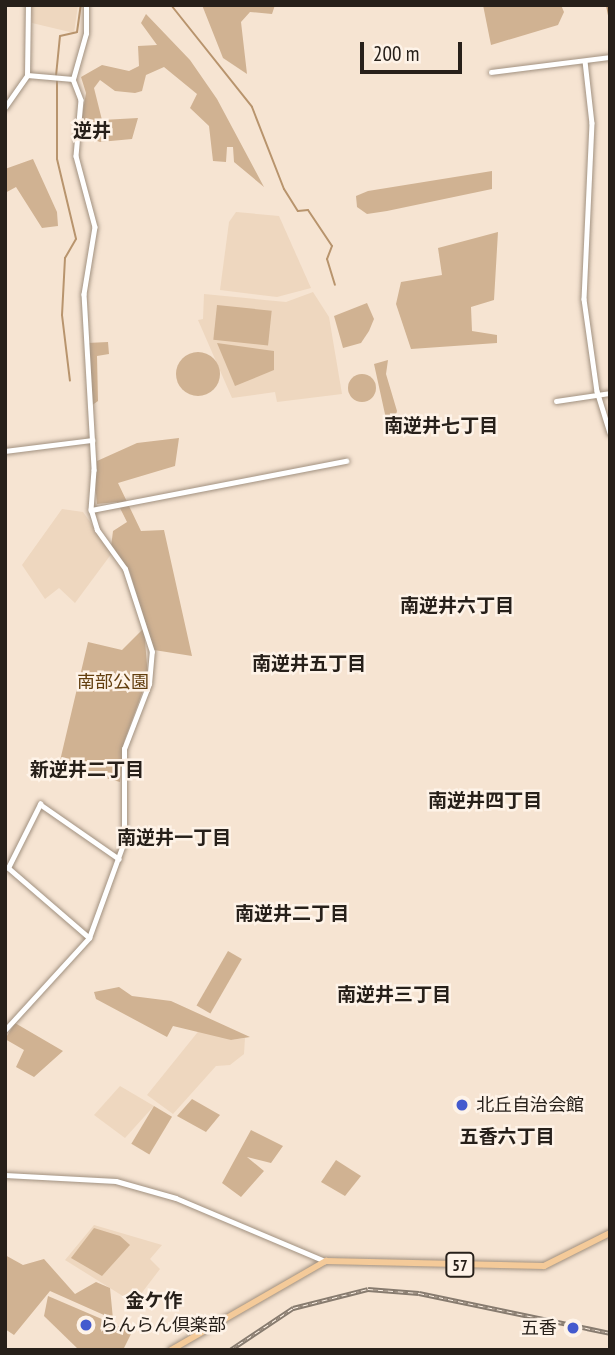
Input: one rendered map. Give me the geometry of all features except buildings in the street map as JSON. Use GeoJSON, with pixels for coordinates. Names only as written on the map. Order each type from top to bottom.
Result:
{"type":"FeatureCollection","features":[{"type":"Feature","properties":{"kind":"main road"},"geometry":{"type":"LineString","coordinates":[[5,107],[27,75],[73,79],[86,33],[86,5]]}},
{"type":"Feature","properties":{"kind":"main road","name":"57"},"geometry":{"type":"LineString","coordinates":[[326,1261],[544,1266],[610,1233]]}},
{"type":"Feature","properties":{"kind":"main road"},"geometry":{"type":"LineString","coordinates":[[171,1350],[326,1261]]}},
{"type":"Feature","properties":{"kind":"street"},"geometry":{"type":"LineString","coordinates":[[27,75],[28,5]]}},
{"type":"Feature","properties":{"kind":"street"},"geometry":{"type":"LineString","coordinates":[[491,72],[610,57]]}},
{"type":"Feature","properties":{"kind":"street"},"geometry":{"type":"LineString","coordinates":[[585,61],[592,123],[584,299],[598,395],[610,433]]}},
{"type":"Feature","properties":{"kind":"street"},"geometry":{"type":"LineString","coordinates":[[5,1030],[89,938],[119,859],[124,755],[149,684],[152,652],[125,569],[97,530],[91,510],[92,440],[84,294],[95,227],[76,156],[81,100],[73,79]]}},
{"type":"Feature","properties":{"kind":"street"},"geometry":{"type":"LineString","coordinates":[[556,401],[610,393]]}},
{"type":"Feature","properties":{"kind":"street"},"geometry":{"type":"LineString","coordinates":[[5,451],[92,440]]}},
{"type":"Feature","properties":{"kind":"street"},"geometry":{"type":"LineString","coordinates":[[91,510],[346,461]]}},
{"type":"Feature","properties":{"kind":"street"},"geometry":{"type":"LineString","coordinates":[[89,938],[8,868],[40,804],[119,859]]}},
{"type":"Feature","properties":{"kind":"street"},"geometry":{"type":"LineString","coordinates":[[5,1175],[137,1187],[326,1261]]}},
{"type":"Feature","properties":{"kind":"shaded area"},"geometry":{"type":"Polygon","coordinates":[[[31,5],[78,5],[74,33],[32,23],[31,5]]]}},
{"type":"Feature","properties":{"kind":"shaded area"},"geometry":{"type":"Polygon","coordinates":[[[236,212],[279,216],[311,288],[277,297],[220,290],[229,222],[236,212]]]}},
{"type":"Feature","properties":{"kind":"shaded area"},"geometry":{"type":"Polygon","coordinates":[[[313,292],[329,317],[342,394],[277,402],[275,392],[232,398],[198,320],[203,319],[204,294],[286,302],[313,292]]]}},
{"type":"Feature","properties":{"kind":"shaded area"},"geometry":{"type":"Polygon","coordinates":[[[62,509],[83,512],[112,553],[75,603],[59,588],[45,599],[22,565],[62,509]]]}},
{"type":"Feature","properties":{"kind":"shaded area"},"geometry":{"type":"Polygon","coordinates":[[[201,1028],[231,1040],[245,1038],[244,1054],[230,1065],[216,1066],[173,1114],[147,1095],[201,1028]]]}},
{"type":"Feature","properties":{"kind":"shaded area"},"geometry":{"type":"Polygon","coordinates":[[[120,1086],[154,1106],[125,1138],[94,1115],[120,1086]]]}},
{"type":"Feature","properties":{"kind":"shaded area"},"geometry":{"type":"Polygon","coordinates":[[[94,1225],[162,1245],[150,1259],[160,1269],[134,1303],[65,1260],[94,1225]]]}},
{"type":"Feature","properties":{"kind":"green space"},"geometry":{"type":"Polygon","coordinates":[[[202,5],[275,5],[272,14],[250,12],[241,22],[247,74],[223,58],[202,5]]]}},
{"type":"Feature","properties":{"kind":"green space"},"geometry":{"type":"Polygon","coordinates":[[[483,5],[561,5],[564,12],[558,25],[491,45],[483,5]]]}},
{"type":"Feature","properties":{"kind":"green space"},"geometry":{"type":"Polygon","coordinates":[[[146,14],[190,60],[217,99],[264,187],[234,162],[233,147],[227,147],[226,162],[213,161],[209,126],[190,108],[197,94],[164,67],[146,75],[142,91],[115,91],[100,80],[94,88],[102,120],[138,118],[132,139],[100,142],[79,134],[86,93],[81,77],[102,65],[129,71],[139,66],[138,46],[157,45],[141,23],[146,14]]]}},
{"type":"Feature","properties":{"kind":"green space"},"geometry":{"type":"Polygon","coordinates":[[[33,159],[57,212],[58,226],[42,228],[16,187],[5,193],[5,169],[33,159]]]}},
{"type":"Feature","properties":{"kind":"green space"},"geometry":{"type":"Polygon","coordinates":[[[492,171],[492,189],[367,214],[357,207],[356,196],[368,191],[492,171]]]}},
{"type":"Feature","properties":{"kind":"green space"},"geometry":{"type":"Polygon","coordinates":[[[498,232],[494,300],[471,307],[472,331],[497,335],[497,343],[411,349],[396,304],[401,282],[442,275],[438,248],[498,232]]]}},
{"type":"Feature","properties":{"kind":"green space"},"geometry":{"type":"Polygon","coordinates":[[[367,303],[374,319],[369,331],[361,343],[343,348],[334,316],[367,303]]]}},
{"type":"Feature","properties":{"kind":"green space"},"geometry":{"type":"Polygon","coordinates":[[[217,305],[272,311],[268,346],[213,340],[217,305]]]}},
{"type":"Feature","properties":{"kind":"green space"},"geometry":{"type":"Polygon","coordinates":[[[108,342],[109,354],[97,356],[98,401],[91,406],[87,343],[108,342]]]}},
{"type":"Feature","properties":{"kind":"green space"},"geometry":{"type":"Polygon","coordinates":[[[217,343],[274,351],[274,370],[235,386],[217,343]]]}},
{"type":"Feature","properties":{"kind":"green space"},"geometry":{"type":"Polygon","coordinates":[[[198,352],[213,359],[220,374],[213,389],[198,396],[183,389],[176,374],[183,359],[198,352]]]}},
{"type":"Feature","properties":{"kind":"green space"},"geometry":{"type":"Polygon","coordinates":[[[388,360],[386,374],[397,411],[390,437],[374,364],[388,360]]]}},
{"type":"Feature","properties":{"kind":"green space"},"geometry":{"type":"Polygon","coordinates":[[[362,374],[372,378],[376,388],[372,398],[362,402],[352,398],[348,388],[352,378],[362,374]]]}},
{"type":"Feature","properties":{"kind":"green space"},"geometry":{"type":"Polygon","coordinates":[[[179,438],[175,466],[118,483],[141,531],[164,530],[192,656],[154,650],[129,570],[111,547],[113,531],[127,522],[117,502],[97,504],[95,483],[97,461],[137,443],[179,438]]]}},
{"type":"Feature","properties":{"kind":"green space","name":"南部公園"},"geometry":{"type":"Polygon","coordinates":[[[144,628],[148,677],[124,742],[120,782],[59,765],[88,642],[122,650],[144,628]]]}},
{"type":"Feature","properties":{"kind":"green space"},"geometry":{"type":"Polygon","coordinates":[[[228,951],[242,959],[210,1014],[196,1006],[228,951]]]}},
{"type":"Feature","properties":{"kind":"green space"},"geometry":{"type":"Polygon","coordinates":[[[119,987],[132,996],[171,1001],[250,1037],[231,1040],[173,1026],[167,1037],[96,999],[94,992],[119,987]]]}},
{"type":"Feature","properties":{"kind":"green space"},"geometry":{"type":"Polygon","coordinates":[[[15,1023],[63,1051],[34,1077],[16,1067],[24,1050],[5,1039],[15,1023]]]}},
{"type":"Feature","properties":{"kind":"green space"},"geometry":{"type":"Polygon","coordinates":[[[192,1099],[220,1115],[206,1132],[177,1116],[192,1099]]]}},
{"type":"Feature","properties":{"kind":"green space"},"geometry":{"type":"Polygon","coordinates":[[[154,1106],[172,1117],[149,1155],[131,1144],[154,1106]]]}},
{"type":"Feature","properties":{"kind":"green space"},"geometry":{"type":"Polygon","coordinates":[[[251,1130],[283,1146],[271,1163],[247,1157],[264,1171],[241,1197],[222,1183],[251,1130]]]}},
{"type":"Feature","properties":{"kind":"green space"},"geometry":{"type":"Polygon","coordinates":[[[336,1160],[361,1176],[345,1196],[321,1182],[336,1160]]]}},
{"type":"Feature","properties":{"kind":"green space"},"geometry":{"type":"Polygon","coordinates":[[[94,1228],[120,1236],[130,1245],[102,1276],[71,1258],[94,1228]]]}},
{"type":"Feature","properties":{"kind":"green space"},"geometry":{"type":"Polygon","coordinates":[[[5,1255],[23,1265],[44,1259],[75,1294],[96,1282],[110,1288],[113,1319],[50,1291],[14,1335],[5,1329],[5,1255]]]}},
{"type":"Feature","properties":{"kind":"green space","name":"らんらん倶楽部"},"geometry":{"type":"Polygon","coordinates":[[[48,1296],[132,1332],[123,1350],[79,1350],[44,1316],[48,1296]]]}},
{"type":"Feature","properties":{"kind":"waterway"},"geometry":{"type":"LineString","coordinates":[[56,76],[60,36],[77,32],[81,5]]}},
{"type":"Feature","properties":{"kind":"waterway"},"geometry":{"type":"LineString","coordinates":[[171,5],[252,107],[284,189],[298,211],[308,210],[332,246],[327,259],[335,285]]}},
{"type":"Feature","properties":{"kind":"waterway"},"geometry":{"type":"LineString","coordinates":[[607,5],[610,21]]}},
{"type":"Feature","properties":{"kind":"waterway"},"geometry":{"type":"LineString","coordinates":[[57,81],[57,159],[76,239],[65,258],[62,315],[70,381]]}},
{"type":"Feature","properties":{"kind":"railway"},"geometry":{"type":"LineString","coordinates":[[230,1350],[293,1308],[368,1289],[419,1293],[610,1333]]}},
{"type":"Feature","properties":{"kind":"place","name":"北丘自治会館"},"geometry":{"type":"Point","coordinates":[462,1105]}},
{"type":"Feature","properties":{"kind":"place","name":"らんらん倶楽部"},"geometry":{"type":"Point","coordinates":[86,1325]}},
{"type":"Feature","properties":{"kind":"place","name":"五香"},"geometry":{"type":"Point","coordinates":[573,1328]}},
{"type":"Feature","properties":{"kind":"district","name":"逆井"},"geometry":{"type":"Point","coordinates":[92,131]}},
{"type":"Feature","properties":{"kind":"district","name":"南逆井七丁目"},"geometry":{"type":"Point","coordinates":[441,426]}},
{"type":"Feature","properties":{"kind":"district","name":"南逆井六丁目"},"geometry":{"type":"Point","coordinates":[457,606]}},
{"type":"Feature","properties":{"kind":"district","name":"南逆井五丁目"},"geometry":{"type":"Point","coordinates":[309,664]}},
{"type":"Feature","properties":{"kind":"district","name":"新逆井二丁目"},"geometry":{"type":"Point","coordinates":[87,770]}},
{"type":"Feature","properties":{"kind":"district","name":"南逆井四丁目"},"geometry":{"type":"Point","coordinates":[485,801]}},
{"type":"Feature","properties":{"kind":"district","name":"南逆井一丁目"},"geometry":{"type":"Point","coordinates":[174,838]}},
{"type":"Feature","properties":{"kind":"district","name":"南逆井二丁目"},"geometry":{"type":"Point","coordinates":[292,914]}},
{"type":"Feature","properties":{"kind":"district","name":"南逆井三丁目"},"geometry":{"type":"Point","coordinates":[394,995]}},
{"type":"Feature","properties":{"kind":"district","name":"五香六丁目"},"geometry":{"type":"Point","coordinates":[507,1137]}},
{"type":"Feature","properties":{"kind":"district","name":"金ケ作"},"geometry":{"type":"Point","coordinates":[154,1301]}}]}
